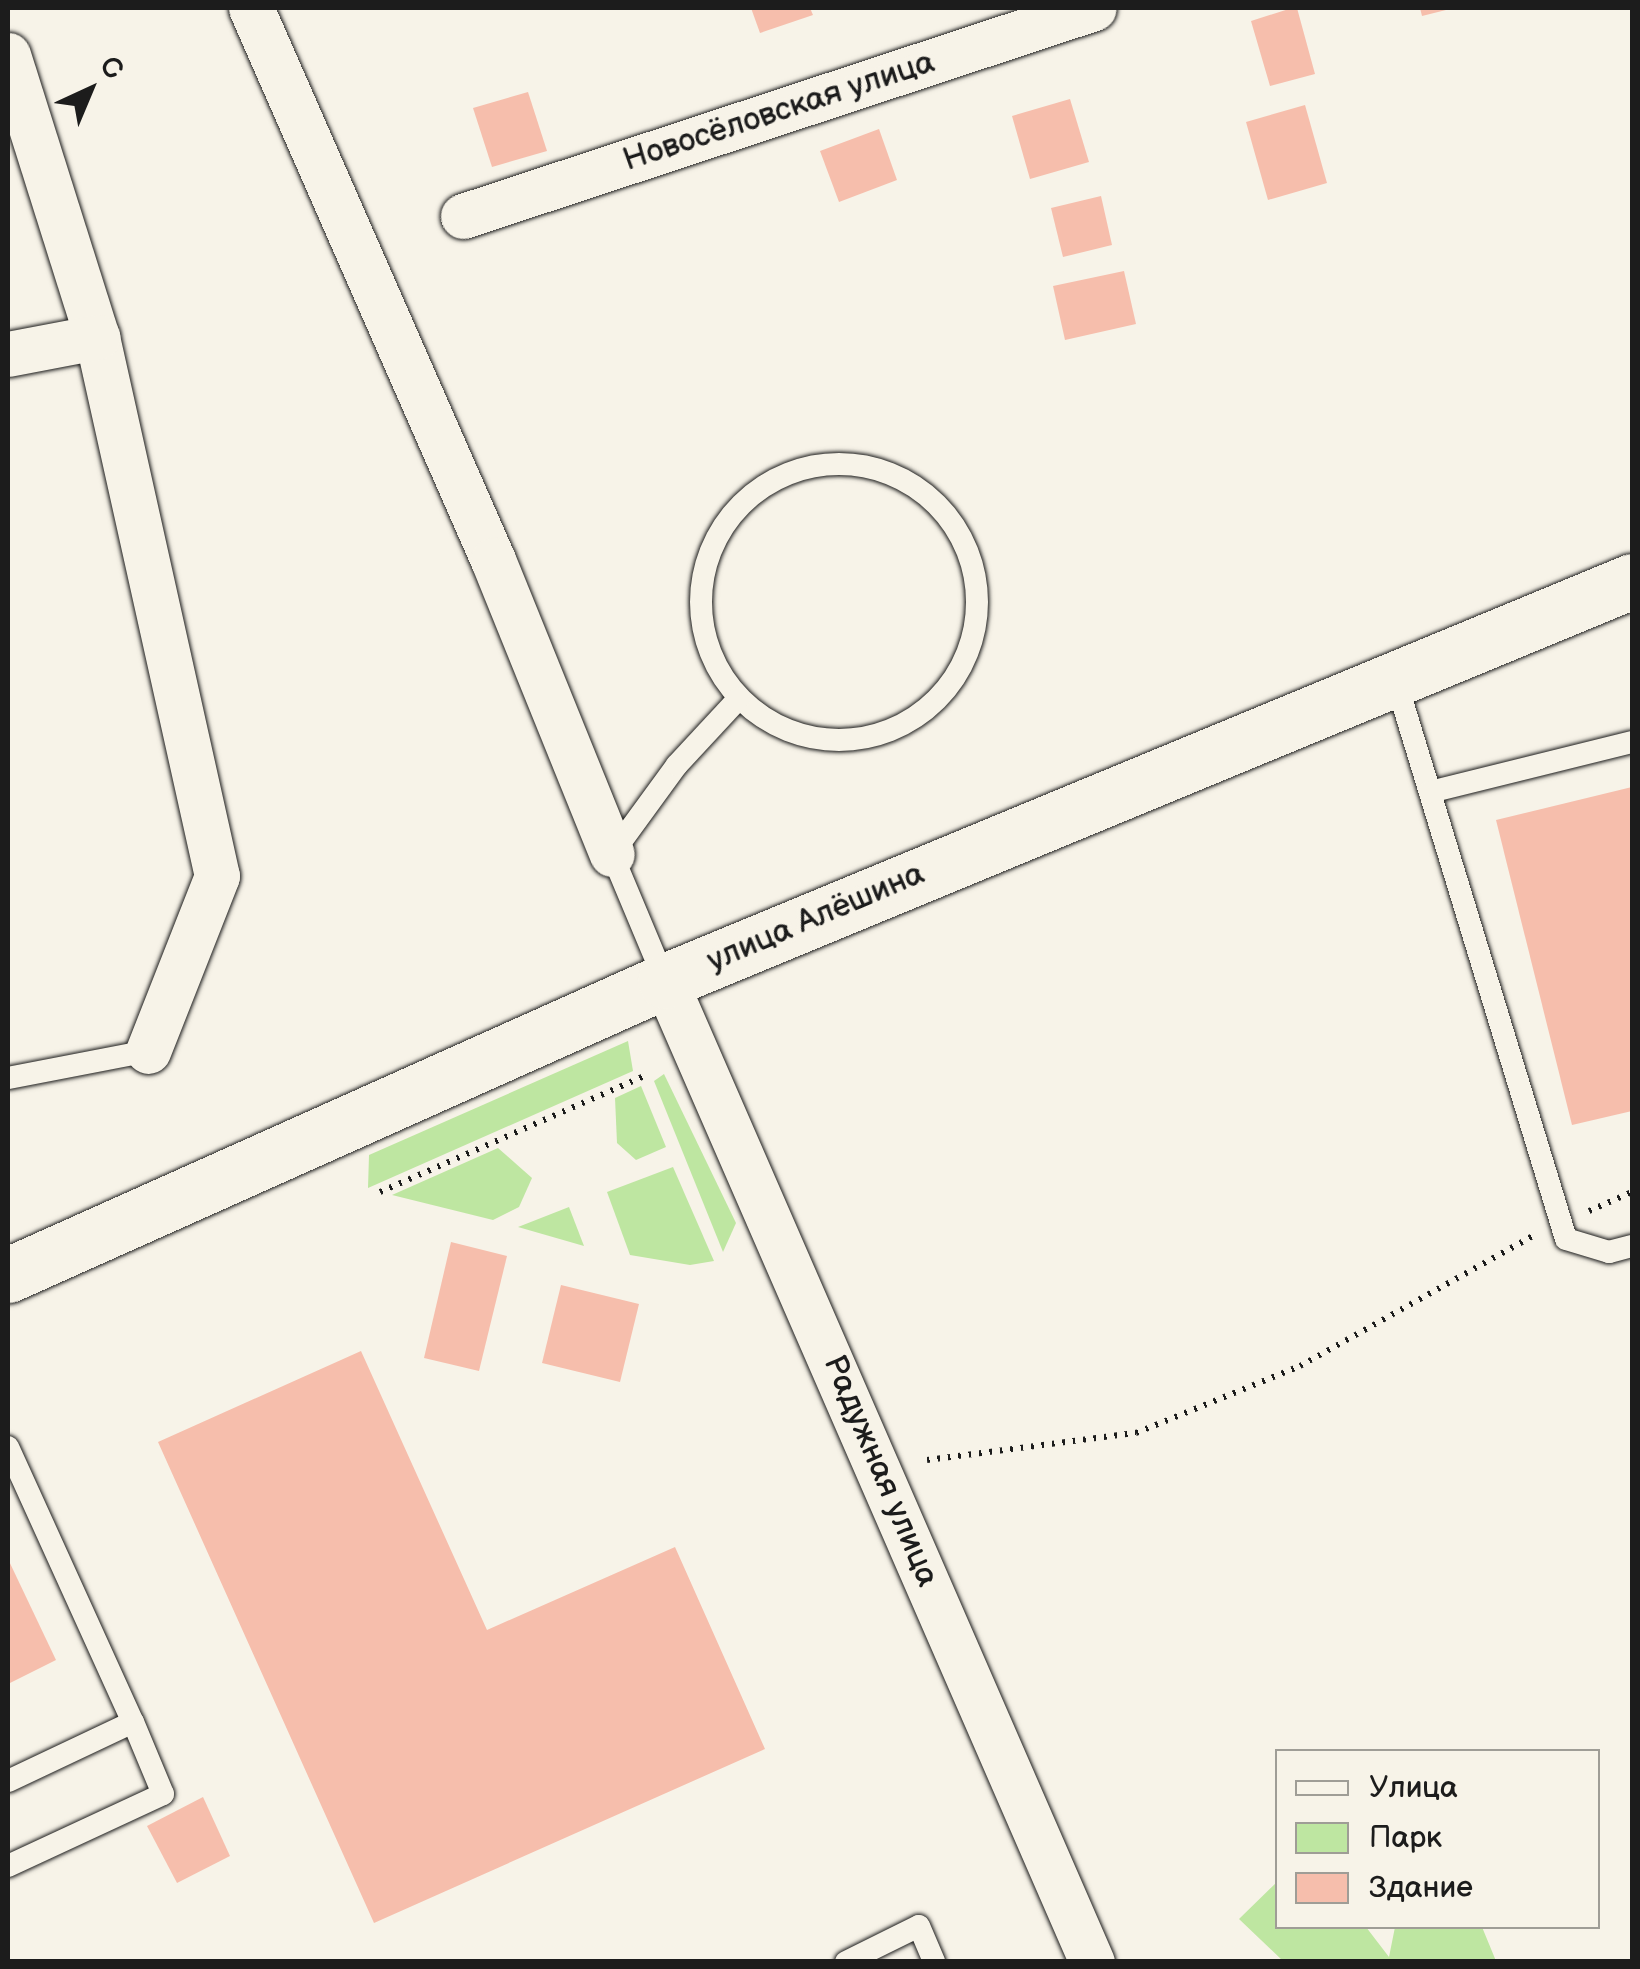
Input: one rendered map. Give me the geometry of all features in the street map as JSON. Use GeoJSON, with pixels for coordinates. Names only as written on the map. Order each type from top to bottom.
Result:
{"type":"FeatureCollection","features":[{"type":"Feature","properties":{"kind":"street"},"geometry":{"type":"LineString","coordinates":[[252,8],[493,560],[612,854]]}},
{"type":"Feature","properties":{"kind":"street","name":"Новосёловская улица"},"geometry":{"type":"LineString","coordinates":[[464,216],[1094,8]]}},
{"type":"Feature","properties":{"kind":"street"},"geometry":{"type":"LineString","coordinates":[[8,55],[97,337],[217,876],[148,1051]]}},
{"type":"Feature","properties":{"kind":"street"},"geometry":{"type":"LineString","coordinates":[[8,354],[97,337]]}},
{"type":"Feature","properties":{"kind":"street","name":"улица Алёшина"},"geometry":{"type":"LineString","coordinates":[[8,1275],[665,981],[1394,674],[1632,580]]}},
{"type":"Feature","properties":{"kind":"street","name":"Радужная улица"},"geometry":{"type":"LineString","coordinates":[[665,981],[1092,1962]]}},
{"type":"Feature","properties":{"kind":"lane"},"geometry":{"type":"LineString","coordinates":[[835,464],[864,465],[905,480],[940,506],[966,547],[976,609],[972,642],[951,684],[916,718],[872,737],[824,740],[778,726],[739,698],[714,662],[702,606],[702,576],[716,536],[743,501],[779,476],[835,464]]}},
{"type":"Feature","properties":{"kind":"lane"},"geometry":{"type":"LineString","coordinates":[[1394,674],[1566,1239],[1609,1252],[1632,1246]]}},
{"type":"Feature","properties":{"kind":"lane"},"geometry":{"type":"LineString","coordinates":[[665,981],[612,854],[677,765],[739,698]]}},
{"type":"Feature","properties":{"kind":"lane"},"geometry":{"type":"LineString","coordinates":[[1430,792],[1632,742]]}},
{"type":"Feature","properties":{"kind":"lane"},"geometry":{"type":"LineString","coordinates":[[8,1078],[148,1051]]}},
{"type":"Feature","properties":{"kind":"lane"},"geometry":{"type":"LineString","coordinates":[[8,1447],[163,1794],[8,1866]]}},
{"type":"Feature","properties":{"kind":"lane"},"geometry":{"type":"LineString","coordinates":[[8,1782],[133,1722]]}},
{"type":"Feature","properties":{"kind":"lane"},"geometry":{"type":"LineString","coordinates":[[846,1962],[919,1926],[934,1962]]}},
{"type":"Feature","properties":{"kind":"path"},"geometry":{"type":"LineString","coordinates":[[380,1192],[644,1076]]}},
{"type":"Feature","properties":{"kind":"path"},"geometry":{"type":"LineString","coordinates":[[927,1460],[1136,1433],[1300,1366],[1560,1223],[1632,1192]]}},
{"type":"Feature","properties":{"kind":"green space"},"geometry":{"type":"Polygon","coordinates":[[[628,1041],[633,1071],[368,1188],[369,1155],[628,1041]]]}},
{"type":"Feature","properties":{"kind":"green space"},"geometry":{"type":"Polygon","coordinates":[[[664,1074],[736,1223],[723,1252],[654,1081],[664,1074]]]}},
{"type":"Feature","properties":{"kind":"green space"},"geometry":{"type":"Polygon","coordinates":[[[641,1086],[666,1147],[636,1160],[617,1143],[615,1098],[641,1086]]]}},
{"type":"Feature","properties":{"kind":"green space"},"geometry":{"type":"Polygon","coordinates":[[[498,1148],[532,1178],[519,1207],[493,1220],[392,1195],[498,1148]]]}},
{"type":"Feature","properties":{"kind":"green space"},"geometry":{"type":"Polygon","coordinates":[[[673,1167],[714,1261],[690,1265],[630,1255],[607,1192],[673,1167]]]}},
{"type":"Feature","properties":{"kind":"green space"},"geometry":{"type":"Polygon","coordinates":[[[569,1207],[584,1246],[518,1227],[569,1207]]]}},
{"type":"Feature","properties":{"kind":"green space"},"geometry":{"type":"Polygon","coordinates":[[[1275,1884],[1275,1929],[1368,1929],[1389,1957],[1395,1929],[1483,1929],[1496,1961],[1283,1961],[1239,1919],[1275,1884]]]}},
{"type":"Feature","properties":{"kind":"building"},"geometry":{"type":"Polygon","coordinates":[[[751,8],[810,8],[813,15],[760,33],[751,8]]]}},
{"type":"Feature","properties":{"kind":"building"},"geometry":{"type":"Polygon","coordinates":[[[1297,8],[1315,74],[1270,86],[1251,21],[1297,8]]]}},
{"type":"Feature","properties":{"kind":"building"},"geometry":{"type":"Polygon","coordinates":[[[1420,8],[1450,8],[1450,9],[1422,16],[1420,8]]]}},
{"type":"Feature","properties":{"kind":"building"},"geometry":{"type":"Polygon","coordinates":[[[528,92],[547,151],[492,167],[473,108],[528,92]]]}},
{"type":"Feature","properties":{"kind":"building"},"geometry":{"type":"Polygon","coordinates":[[[1070,99],[1089,162],[1030,179],[1012,116],[1070,99]]]}},
{"type":"Feature","properties":{"kind":"building"},"geometry":{"type":"Polygon","coordinates":[[[1305,105],[1327,183],[1268,200],[1246,122],[1305,105]]]}},
{"type":"Feature","properties":{"kind":"building"},"geometry":{"type":"Polygon","coordinates":[[[879,129],[897,180],[839,202],[820,151],[879,129]]]}},
{"type":"Feature","properties":{"kind":"building"},"geometry":{"type":"Polygon","coordinates":[[[1101,196],[1112,245],[1063,257],[1051,208],[1101,196]]]}},
{"type":"Feature","properties":{"kind":"building"},"geometry":{"type":"Polygon","coordinates":[[[1124,271],[1136,324],[1065,340],[1053,286],[1124,271]]]}},
{"type":"Feature","properties":{"kind":"building"},"geometry":{"type":"Polygon","coordinates":[[[1632,787],[1632,1111],[1572,1125],[1496,820],[1632,787]]]}},
{"type":"Feature","properties":{"kind":"building"},"geometry":{"type":"Polygon","coordinates":[[[451,1242],[507,1256],[479,1371],[424,1358],[451,1242]]]}},
{"type":"Feature","properties":{"kind":"building"},"geometry":{"type":"Polygon","coordinates":[[[561,1285],[639,1304],[620,1382],[542,1363],[561,1285]]]}},
{"type":"Feature","properties":{"kind":"building"},"geometry":{"type":"Polygon","coordinates":[[[361,1351],[487,1630],[675,1547],[765,1749],[374,1923],[158,1442],[361,1351]]]}},
{"type":"Feature","properties":{"kind":"building"},"geometry":{"type":"Polygon","coordinates":[[[8,1559],[56,1660],[8,1684],[8,1559]]]}},
{"type":"Feature","properties":{"kind":"building"},"geometry":{"type":"Polygon","coordinates":[[[203,1797],[230,1856],[177,1883],[147,1826],[203,1797]]]}}]}
